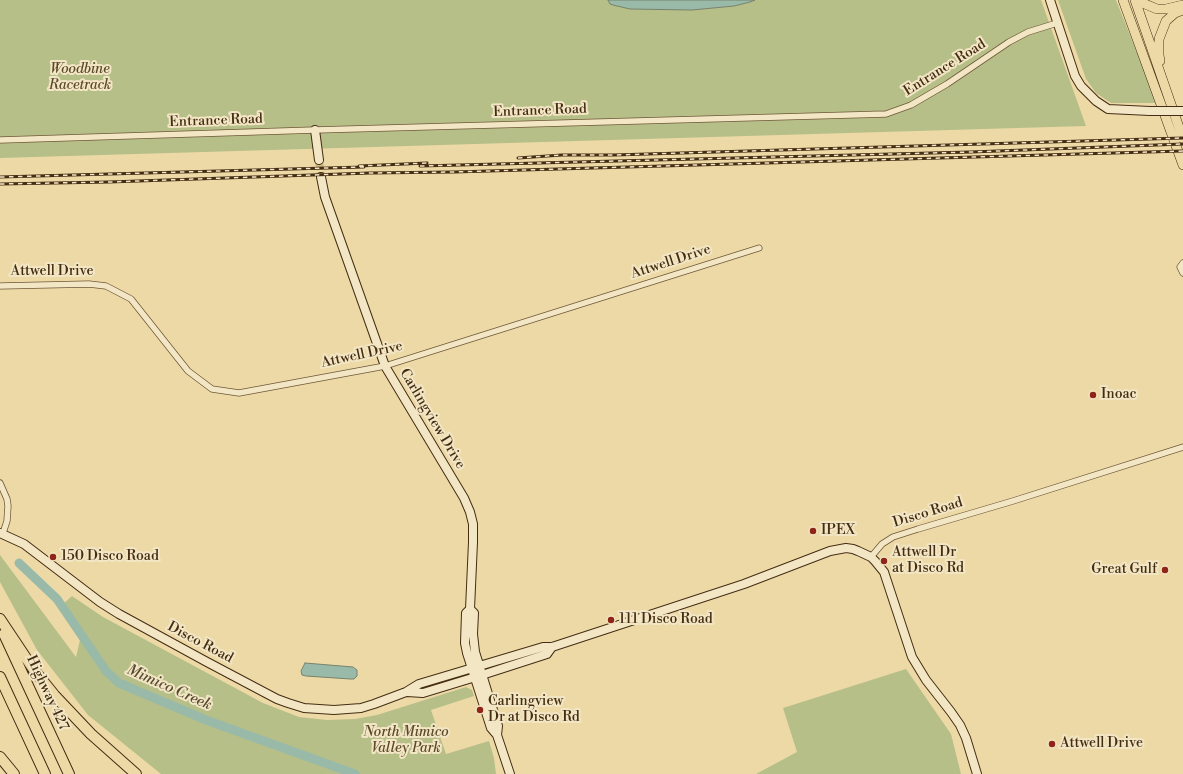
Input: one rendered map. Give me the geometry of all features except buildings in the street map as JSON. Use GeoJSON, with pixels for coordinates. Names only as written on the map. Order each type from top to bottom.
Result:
{"type":"FeatureCollection","features":[{"type":"Feature","properties":{"kind":"highway"},"geometry":{"type":"LineString","coordinates":[[0,618],[34,670],[55,696],[91,734],[136,774]]}},
{"type":"Feature","properties":{"kind":"highway","name":"Highway 427"},"geometry":{"type":"LineString","coordinates":[[0,625],[69,774]]}},
{"type":"Feature","properties":{"kind":"highway"},"geometry":{"type":"LineString","coordinates":[[0,677],[45,774]]}},
{"type":"Feature","properties":{"kind":"highway"},"geometry":{"type":"LineString","coordinates":[[0,757],[14,774]]}},
{"type":"Feature","properties":{"kind":"main road"},"geometry":{"type":"LineString","coordinates":[[1050,0],[1075,76],[1081,86],[1096,101],[1108,109],[1183,111]]}},
{"type":"Feature","properties":{"kind":"main road"},"geometry":{"type":"LineString","coordinates":[[1135,0],[1183,139]]}},
{"type":"Feature","properties":{"kind":"main road"},"geometry":{"type":"LineString","coordinates":[[1142,0],[1145,4],[1157,9],[1166,9],[1183,5]]}},
{"type":"Feature","properties":{"kind":"main road"},"geometry":{"type":"LineString","coordinates":[[1123,2],[1183,165]]}},
{"type":"Feature","properties":{"kind":"main road"},"geometry":{"type":"LineString","coordinates":[[1168,96],[1159,55],[1159,38],[1166,21],[1175,13],[1183,10]]}},
{"type":"Feature","properties":{"kind":"main road"},"geometry":{"type":"LineString","coordinates":[[315,130],[319,160]]}},
{"type":"Feature","properties":{"kind":"main road","name":"Carlingview Drive"},"geometry":{"type":"LineString","coordinates":[[321,177],[325,197],[385,366],[464,498],[470,512],[473,524],[470,609],[474,613],[473,643],[476,667],[478,676],[498,726],[497,734],[510,774]]}},
{"type":"Feature","properties":{"kind":"main road","name":"Disco Road"},"geometry":{"type":"LineString","coordinates":[[1,533],[24,544],[100,602],[175,645],[277,699],[304,708],[323,710],[348,710],[374,704],[406,692],[419,684],[543,647],[552,647],[744,584],[830,551],[853,549],[871,557]]}},
{"type":"Feature","properties":{"kind":"main road"},"geometry":{"type":"LineString","coordinates":[[871,557],[884,572],[912,657],[926,680],[952,712],[960,725],[966,738],[977,774]]}},
{"type":"Feature","properties":{"kind":"main road","name":"Disco Road"},"geometry":{"type":"LineString","coordinates":[[406,692],[423,693],[547,654],[552,647]]}},
{"type":"Feature","properties":{"kind":"street","name":"Entrance Road"},"geometry":{"type":"LineString","coordinates":[[0,140],[886,114],[911,105],[929,95],[1009,42],[1028,32],[1057,23]]}},
{"type":"Feature","properties":{"kind":"street","name":"Attwell Drive"},"geometry":{"type":"LineString","coordinates":[[0,286],[89,284],[106,286],[115,290],[131,299],[188,371],[212,389],[239,393],[385,366],[759,248]]}},
{"type":"Feature","properties":{"kind":"street"},"geometry":{"type":"LineString","coordinates":[[1183,263],[1180,267],[1183,273]]}},
{"type":"Feature","properties":{"kind":"street","name":"Disco Road"},"geometry":{"type":"LineString","coordinates":[[871,557],[882,544],[893,537],[1014,501],[1183,447]]}},
{"type":"Feature","properties":{"kind":"street"},"geometry":{"type":"LineString","coordinates":[[0,483],[7,499],[8,506],[7,521],[1,533]]}},
{"type":"Feature","properties":{"kind":"green space","name":"Woodbine Racetrack"},"geometry":{"type":"Polygon","coordinates":[[[0,0],[1041,0],[1086,126],[0,158],[0,0]]]}},
{"type":"Feature","properties":{"kind":"green space"},"geometry":{"type":"Polygon","coordinates":[[[1058,0],[1116,0],[1157,103],[1111,103],[1096,93],[1086,79],[1058,0]]]}},
{"type":"Feature","properties":{"kind":"green space","name":"North Mimico Valley Park"},"geometry":{"type":"Polygon","coordinates":[[[0,555],[76,657],[80,640],[77,624],[63,604],[72,596],[103,617],[263,703],[299,717],[327,720],[355,719],[377,715],[466,687],[472,690],[474,696],[431,710],[446,754],[489,741],[494,758],[496,774],[161,774],[88,715],[37,650],[0,582],[0,555]],[[127,686],[292,754],[297,752],[285,746],[127,686]]]}},
{"type":"Feature","properties":{"kind":"green space"},"geometry":{"type":"Polygon","coordinates":[[[906,669],[951,734],[961,774],[756,774],[797,752],[783,708],[906,669]]]}},
{"type":"Feature","properties":{"kind":"shaded area"},"geometry":{"type":"Polygon","coordinates":[[[608,0],[755,0],[734,6],[692,10],[630,9],[610,4],[608,0]]]}},
{"type":"Feature","properties":{"kind":"shaded area"},"geometry":{"type":"Polygon","coordinates":[[[305,663],[353,667],[357,670],[357,676],[354,679],[350,679],[306,676],[302,675],[301,671],[305,663]]]}},
{"type":"Feature","properties":{"kind":"waterway","name":"Mimico Creek"},"geometry":{"type":"LineString","coordinates":[[19,563],[57,599],[106,671],[119,683],[206,720],[355,774]]}},
{"type":"Feature","properties":{"kind":"tunnel"},"geometry":{"type":"LineString","coordinates":[[319,160],[321,177]]}},
{"type":"Feature","properties":{"kind":"railway"},"geometry":{"type":"LineString","coordinates":[[518,158],[562,155],[614,155],[1183,138]]}},
{"type":"Feature","properties":{"kind":"railway"},"geometry":{"type":"LineString","coordinates":[[420,166],[971,152],[1183,144]]}},
{"type":"Feature","properties":{"kind":"railway"},"geometry":{"type":"LineString","coordinates":[[0,184],[1183,151]]}},
{"type":"Feature","properties":{"kind":"railway"},"geometry":{"type":"LineString","coordinates":[[359,166],[427,163]]}},
{"type":"Feature","properties":{"kind":"railway"},"geometry":{"type":"LineString","coordinates":[[0,177],[364,167]]}},
{"type":"Feature","properties":{"kind":"place","name":"Inoac"},"geometry":{"type":"Point","coordinates":[1093,395]}},
{"type":"Feature","properties":{"kind":"place","name":"IPEX"},"geometry":{"type":"Point","coordinates":[813,531]}},
{"type":"Feature","properties":{"kind":"place","name":"150 Disco Road"},"geometry":{"type":"Point","coordinates":[53,557]}},
{"type":"Feature","properties":{"kind":"place","name":"Attwell Dr at Disco Rd"},"geometry":{"type":"Point","coordinates":[884,561]}},
{"type":"Feature","properties":{"kind":"place","name":"Great Gulf"},"geometry":{"type":"Point","coordinates":[1165,570]}},
{"type":"Feature","properties":{"kind":"place","name":"111 Disco Road"},"geometry":{"type":"Point","coordinates":[611,620]}},
{"type":"Feature","properties":{"kind":"place","name":"Carlingview Dr at Disco Rd"},"geometry":{"type":"Point","coordinates":[480,710]}},
{"type":"Feature","properties":{"kind":"place","name":"Attwell Drive"},"geometry":{"type":"Point","coordinates":[1052,744]}}]}
